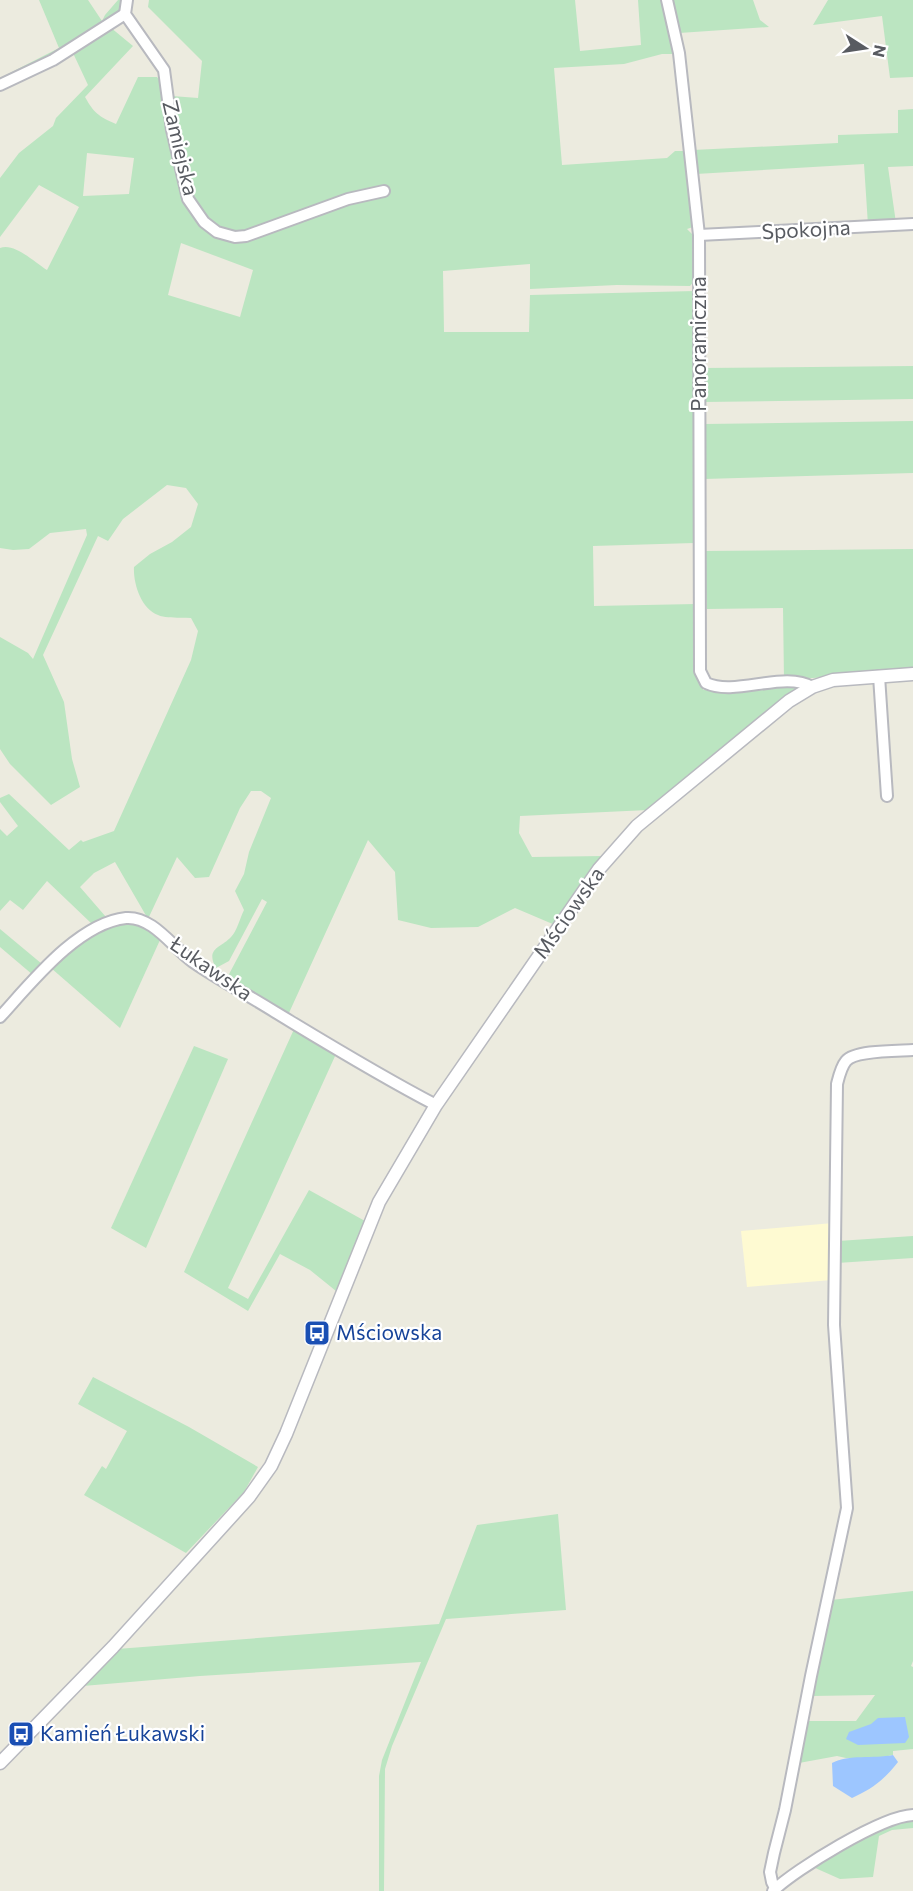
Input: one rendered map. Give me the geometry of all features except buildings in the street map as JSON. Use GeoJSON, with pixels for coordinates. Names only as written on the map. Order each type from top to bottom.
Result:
{"type":"FeatureCollection","features":[{"type":"Feature","properties":{"kind":"street"},"geometry":{"type":"LineString","coordinates":[[0,85],[67,51],[125,14],[127,0]]}},
{"type":"Feature","properties":{"kind":"street","name":"Panoramiczna"},"geometry":{"type":"LineString","coordinates":[[667,0],[679,53],[699,235],[700,671],[706,683],[711,686],[799,681],[812,687]]}},
{"type":"Feature","properties":{"kind":"street","name":"Zamiejska"},"geometry":{"type":"LineString","coordinates":[[125,14],[164,70],[172,130],[188,199],[204,222],[217,232],[235,237],[246,236],[348,199],[384,191]]}},
{"type":"Feature","properties":{"kind":"street","name":"Spokojna"},"geometry":{"type":"LineString","coordinates":[[699,235],[913,224]]}},
{"type":"Feature","properties":{"kind":"street","name":"Mściowska"},"geometry":{"type":"LineString","coordinates":[[2,1757],[113,1647],[249,1497],[271,1466],[379,1202],[436,1105],[599,869],[616,848],[637,826],[789,701],[812,687],[833,680],[913,674]]}},
{"type":"Feature","properties":{"kind":"street"},"geometry":{"type":"LineString","coordinates":[[879,676],[887,796]]}},
{"type":"Feature","properties":{"kind":"street","name":"Łukawska"},"geometry":{"type":"LineString","coordinates":[[0,1017],[57,954],[108,923],[137,919],[154,928],[192,961],[379,1076],[436,1105]]}},
{"type":"Feature","properties":{"kind":"street"},"geometry":{"type":"LineString","coordinates":[[913,1050],[856,1054],[847,1059],[837,1083],[834,1325],[847,1508],[785,1810],[770,1872],[774,1890],[832,1850],[873,1828],[913,1815]]}},
{"type":"Feature","properties":{"kind":"shaded area"},"geometry":{"type":"Polygon","coordinates":[[[833,1223],[832,1280],[747,1287],[741,1231],[833,1223]]]}},
{"type":"Feature","properties":{"kind":"green space"},"geometry":{"type":"Polygon","coordinates":[[[39,0],[88,0],[102,21],[118,0],[124,0],[117,15],[81,41],[0,81],[0,78],[59,48],[39,0]]]}},
{"type":"Feature","properties":{"kind":"green space"},"geometry":{"type":"Polygon","coordinates":[[[149,0],[575,0],[580,51],[641,45],[638,0],[662,0],[674,54],[662,54],[624,64],[554,68],[562,165],[667,158],[675,151],[687,151],[693,227],[687,229],[693,235],[695,280],[690,286],[617,285],[530,289],[530,264],[443,271],[444,332],[529,332],[530,295],[695,291],[694,543],[593,546],[594,606],[696,604],[693,610],[703,690],[788,685],[795,685],[799,689],[648,810],[520,816],[519,833],[532,857],[604,856],[555,925],[515,908],[478,927],[431,928],[398,920],[395,872],[368,840],[288,1015],[227,978],[267,902],[262,899],[229,961],[216,968],[212,956],[213,952],[233,934],[244,910],[235,891],[244,874],[249,852],[271,798],[261,791],[251,791],[240,808],[209,877],[195,878],[177,857],[148,919],[115,862],[94,873],[80,887],[106,917],[92,924],[47,881],[23,910],[10,900],[0,911],[0,829],[7,836],[18,826],[0,802],[0,798],[9,794],[69,850],[81,840],[83,842],[114,831],[191,660],[198,631],[191,618],[166,617],[152,612],[139,595],[135,580],[134,567],[191,527],[198,504],[186,488],[167,485],[123,519],[108,541],[98,536],[43,655],[64,702],[72,759],[80,787],[51,805],[10,764],[0,749],[0,637],[28,653],[33,659],[87,535],[86,529],[50,533],[29,549],[0,548],[0,248],[18,250],[47,270],[79,207],[39,185],[0,237],[0,178],[19,153],[53,126],[56,118],[88,85],[73,53],[110,27],[133,46],[85,97],[97,114],[116,124],[138,77],[157,77],[172,96],[198,98],[202,61],[148,7],[149,0]],[[87,153],[83,196],[129,194],[134,158],[87,153]],[[181,243],[168,295],[240,317],[253,270],[181,243]]]}},
{"type":"Feature","properties":{"kind":"green space"},"geometry":{"type":"Polygon","coordinates":[[[671,0],[753,0],[760,20],[769,27],[679,33],[671,0]]]}},
{"type":"Feature","properties":{"kind":"green space"},"geometry":{"type":"Polygon","coordinates":[[[828,0],[913,0],[913,77],[890,78],[882,16],[813,25],[828,0]]]}},
{"type":"Feature","properties":{"kind":"green space"},"geometry":{"type":"Polygon","coordinates":[[[913,109],[913,166],[888,167],[896,223],[868,225],[864,164],[696,174],[693,150],[838,143],[838,135],[898,133],[898,110],[913,109]]]}},
{"type":"Feature","properties":{"kind":"green space"},"geometry":{"type":"Polygon","coordinates":[[[913,366],[913,399],[704,402],[703,368],[913,366]]]}},
{"type":"Feature","properties":{"kind":"green space"},"geometry":{"type":"Polygon","coordinates":[[[913,421],[913,473],[704,479],[704,424],[913,421]]]}},
{"type":"Feature","properties":{"kind":"green space"},"geometry":{"type":"Polygon","coordinates":[[[913,549],[913,671],[784,680],[783,608],[707,609],[704,551],[913,549]]]}},
{"type":"Feature","properties":{"kind":"green space"},"geometry":{"type":"Polygon","coordinates":[[[134,922],[148,929],[160,940],[120,1028],[51,968],[89,938],[110,928],[134,922]]]}},
{"type":"Feature","properties":{"kind":"green space"},"geometry":{"type":"Polygon","coordinates":[[[0,929],[42,964],[33,975],[0,947],[0,929]]]}},
{"type":"Feature","properties":{"kind":"green space"},"geometry":{"type":"Polygon","coordinates":[[[295,1027],[336,1054],[228,1288],[248,1299],[309,1190],[365,1221],[336,1291],[310,1270],[280,1254],[248,1311],[184,1272],[295,1027]]]}},
{"type":"Feature","properties":{"kind":"green space"},"geometry":{"type":"Polygon","coordinates":[[[194,1046],[228,1059],[146,1248],[111,1228],[194,1046]]]}},
{"type":"Feature","properties":{"kind":"green space"},"geometry":{"type":"Polygon","coordinates":[[[913,1236],[913,1258],[837,1263],[838,1241],[913,1236]]]}},
{"type":"Feature","properties":{"kind":"green space"},"geometry":{"type":"Polygon","coordinates":[[[93,1377],[189,1427],[258,1467],[244,1492],[186,1553],[84,1495],[102,1466],[106,1469],[127,1431],[78,1404],[93,1377]]]}},
{"type":"Feature","properties":{"kind":"green space"},"geometry":{"type":"Polygon","coordinates":[[[558,1514],[566,1610],[446,1619],[392,1746],[385,1769],[384,1891],[379,1891],[379,1776],[382,1760],[421,1662],[83,1686],[117,1649],[439,1624],[477,1525],[558,1514]]]}},
{"type":"Feature","properties":{"kind":"green space"},"geometry":{"type":"Polygon","coordinates":[[[913,1591],[913,1661],[911,1666],[913,1667],[913,1749],[893,1751],[893,1755],[878,1758],[837,1756],[799,1763],[806,1721],[856,1721],[875,1695],[811,1696],[831,1600],[913,1591]]]}},
{"type":"Feature","properties":{"kind":"green space"},"geometry":{"type":"Polygon","coordinates":[[[913,1819],[913,1828],[892,1830],[879,1836],[873,1877],[840,1879],[813,1867],[873,1831],[913,1819]]]}},
{"type":"Feature","properties":{"kind":"water"},"geometry":{"type":"Polygon","coordinates":[[[905,1717],[909,1737],[905,1743],[858,1745],[846,1739],[849,1732],[871,1724],[878,1718],[905,1717]]]}},
{"type":"Feature","properties":{"kind":"water"},"geometry":{"type":"Polygon","coordinates":[[[893,1755],[898,1762],[893,1768],[878,1783],[859,1795],[852,1798],[833,1786],[832,1763],[853,1758],[893,1755]]]}},
{"type":"Feature","properties":{"kind":"place","name":"Mściowska"},"geometry":{"type":"Point","coordinates":[317,1333]}},
{"type":"Feature","properties":{"kind":"place","name":"Kamień Łukawski"},"geometry":{"type":"Point","coordinates":[21,1734]}}]}
